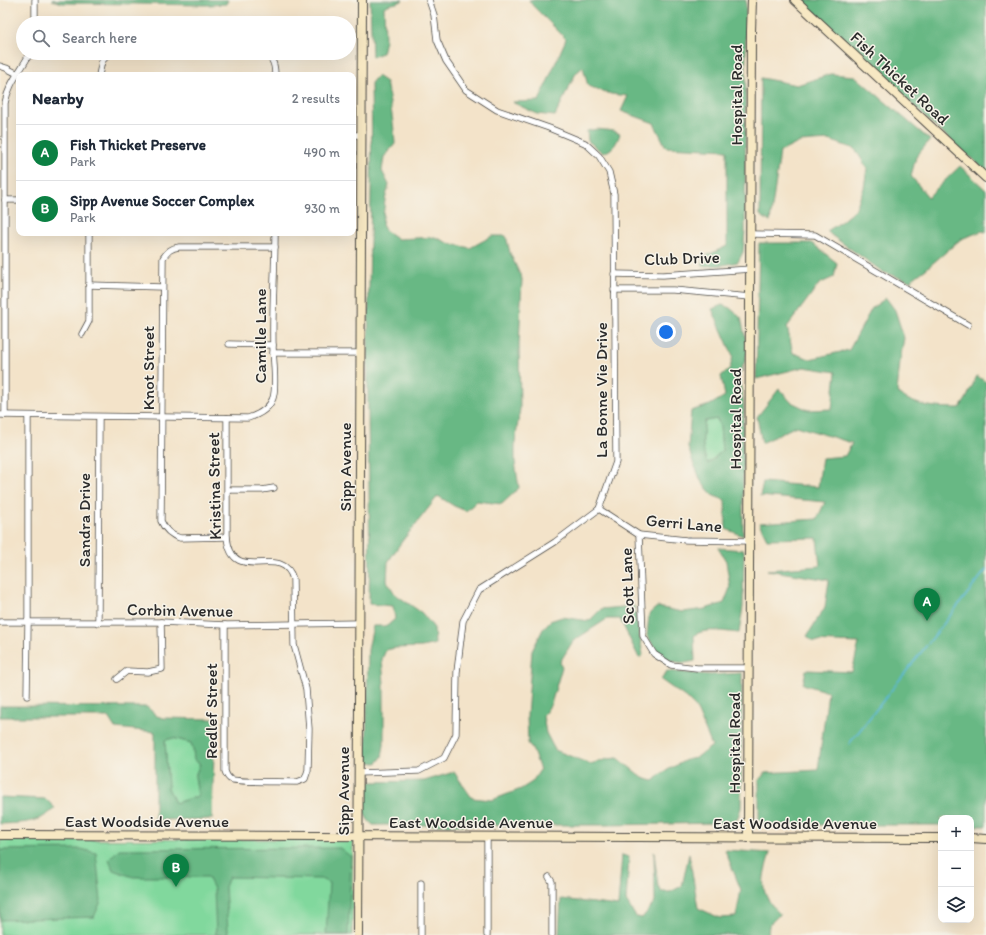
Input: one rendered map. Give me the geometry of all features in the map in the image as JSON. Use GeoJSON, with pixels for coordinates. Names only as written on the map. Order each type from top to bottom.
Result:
{"type":"FeatureCollection","features":[{"type":"Feature","properties":{"kind":"street"},"geometry":{"type":"LineString","coordinates":[[35,0],[35,16]]}},
{"type":"Feature","properties":{"kind":"street","name":"Sipp Avenue"},"geometry":{"type":"LineString","coordinates":[[358,935],[362,0]]}},
{"type":"Feature","properties":{"kind":"street","name":"La Bonne Vie Drive"},"geometry":{"type":"LineString","coordinates":[[429,0],[434,15],[437,40],[446,62],[466,90],[497,110],[549,128],[585,143],[599,156],[609,172],[614,194],[616,462],[599,510]]}},
{"type":"Feature","properties":{"kind":"street","name":"Hospital Road"},"geometry":{"type":"LineString","coordinates":[[748,838],[752,0]]}},
{"type":"Feature","properties":{"kind":"street","name":"Fish Thicket Road"},"geometry":{"type":"LineString","coordinates":[[794,0],[986,178]]}},
{"type":"Feature","properties":{"kind":"street"},"geometry":{"type":"LineString","coordinates":[[17,72],[25,60]]}},
{"type":"Feature","properties":{"kind":"street"},"geometry":{"type":"LineString","coordinates":[[100,72],[103,60]]}},
{"type":"Feature","properties":{"kind":"street"},"geometry":{"type":"LineString","coordinates":[[272,60],[275,72]]}},
{"type":"Feature","properties":{"kind":"street"},"geometry":{"type":"LineString","coordinates":[[0,66],[16,74],[7,91],[5,102],[2,415]]}},
{"type":"Feature","properties":{"kind":"street"},"geometry":{"type":"LineString","coordinates":[[356,135],[362,135]]}},
{"type":"Feature","properties":{"kind":"street"},"geometry":{"type":"LineString","coordinates":[[4,200],[16,200]]}},
{"type":"Feature","properties":{"kind":"street"},"geometry":{"type":"LineString","coordinates":[[750,234],[815,234],[968,325]]}},
{"type":"Feature","properties":{"kind":"street"},"geometry":{"type":"LineString","coordinates":[[82,334],[89,321],[89,236]]}},
{"type":"Feature","properties":{"kind":"street","name":"Camille Lane"},"geometry":{"type":"LineString","coordinates":[[2,415],[227,418],[248,418],[256,416],[268,406],[273,398],[275,236]]}},
{"type":"Feature","properties":{"kind":"street","name":"Knot Street"},"geometry":{"type":"LineString","coordinates":[[227,537],[180,538],[169,533],[164,528],[161,521],[163,258],[167,252],[179,246],[275,247]]}},
{"type":"Feature","properties":{"kind":"street","name":"Club Drive"},"geometry":{"type":"LineString","coordinates":[[614,274],[663,275],[750,269]]}},
{"type":"Feature","properties":{"kind":"street"},"geometry":{"type":"LineString","coordinates":[[89,285],[162,287]]}},
{"type":"Feature","properties":{"kind":"street"},"geometry":{"type":"LineString","coordinates":[[614,290],[673,290],[750,297]]}},
{"type":"Feature","properties":{"kind":"street"},"geometry":{"type":"LineString","coordinates":[[229,344],[273,345]]}},
{"type":"Feature","properties":{"kind":"street"},"geometry":{"type":"LineString","coordinates":[[274,353],[361,353]]}},
{"type":"Feature","properties":{"kind":"street"},"geometry":{"type":"LineString","coordinates":[[27,696],[28,416]]}},
{"type":"Feature","properties":{"kind":"street","name":"Sandra Drive"},"geometry":{"type":"LineString","coordinates":[[98,623],[99,417]]}},
{"type":"Feature","properties":{"kind":"street","name":"Kristina Street"},"geometry":{"type":"LineString","coordinates":[[227,418],[227,537],[230,553],[235,558],[248,562],[279,563],[286,566],[291,572],[293,579],[293,624]]}},
{"type":"Feature","properties":{"kind":"street"},"geometry":{"type":"LineString","coordinates":[[228,490],[262,490],[274,488]]}},
{"type":"Feature","properties":{"kind":"street"},"geometry":{"type":"LineString","coordinates":[[358,773],[419,771],[444,758],[456,734],[457,672],[462,621],[479,590],[555,542],[599,510]]}},
{"type":"Feature","properties":{"kind":"street","name":"Gerri Lane"},"geometry":{"type":"LineString","coordinates":[[599,510],[639,535],[686,540],[750,541]]}},
{"type":"Feature","properties":{"kind":"street","name":"Scott Lane"},"geometry":{"type":"LineString","coordinates":[[639,535],[643,636],[654,654],[671,665],[696,668],[749,668]]}},
{"type":"Feature","properties":{"kind":"street","name":"Corbin Avenue"},"geometry":{"type":"LineString","coordinates":[[0,622],[161,622],[225,624],[360,623]]}},
{"type":"Feature","properties":{"kind":"street"},"geometry":{"type":"LineString","coordinates":[[117,679],[127,671],[148,672],[162,669],[161,622]]}},
{"type":"Feature","properties":{"kind":"street","name":"Redlef Street"},"geometry":{"type":"LineString","coordinates":[[225,624],[226,775],[230,779],[235,780],[297,782],[305,779],[308,770],[309,729],[306,689],[294,645],[293,624]]}},
{"type":"Feature","properties":{"kind":"street","name":"East Woodside Avenue"},"geometry":{"type":"LineString","coordinates":[[0,835],[938,838]]}},
{"type":"Feature","properties":{"kind":"street"},"geometry":{"type":"LineString","coordinates":[[487,837],[487,935]]}},
{"type":"Feature","properties":{"kind":"street"},"geometry":{"type":"LineString","coordinates":[[974,838],[986,838]]}},
{"type":"Feature","properties":{"kind":"street"},"geometry":{"type":"LineString","coordinates":[[549,877],[552,882],[552,935]]}},
{"type":"Feature","properties":{"kind":"street"},"geometry":{"type":"LineString","coordinates":[[421,883],[421,935]]}},
{"type":"Feature","properties":{"kind":"green space"},"geometry":{"type":"Polygon","coordinates":[[[52,0],[228,0],[226,4],[209,5],[62,3],[52,0]]]}},
{"type":"Feature","properties":{"kind":"green space"},"geometry":{"type":"Polygon","coordinates":[[[370,0],[403,0],[384,7],[385,40],[382,53],[372,57],[370,0]]]}},
{"type":"Feature","properties":{"kind":"green space"},"geometry":{"type":"Polygon","coordinates":[[[529,0],[746,0],[745,231],[743,252],[738,262],[723,265],[703,266],[702,258],[727,246],[727,150],[666,147],[654,123],[621,111],[628,96],[611,94],[588,86],[583,67],[576,73],[555,116],[537,114],[512,102],[539,101],[566,39],[533,6],[529,0]]]}},
{"type":"Feature","properties":{"kind":"green space"},"geometry":{"type":"Polygon","coordinates":[[[802,0],[986,0],[986,170],[962,151],[835,33],[802,0]]]}},
{"type":"Feature","properties":{"kind":"green space"},"geometry":{"type":"Polygon","coordinates":[[[831,74],[855,76],[930,140],[916,157],[911,176],[928,197],[960,166],[986,190],[986,232],[982,231],[961,239],[910,281],[883,272],[827,231],[855,210],[864,188],[867,168],[855,149],[829,140],[800,142],[780,152],[770,222],[760,215],[761,78],[797,85],[831,74]]]}},
{"type":"Feature","properties":{"kind":"green space"},"geometry":{"type":"Polygon","coordinates":[[[377,76],[386,82],[393,120],[395,144],[384,157],[382,171],[389,185],[385,200],[382,225],[385,230],[398,239],[435,237],[448,243],[470,248],[492,236],[506,236],[510,253],[522,279],[519,345],[520,409],[515,442],[515,462],[519,488],[502,504],[477,501],[466,511],[454,506],[438,496],[400,544],[388,562],[387,581],[395,594],[422,613],[434,628],[435,644],[422,647],[395,648],[386,650],[382,659],[384,684],[384,745],[382,757],[377,763],[366,762],[368,650],[373,626],[387,626],[395,619],[393,606],[369,604],[370,540],[368,313],[371,181],[371,83],[377,76]]]}},
{"type":"Feature","properties":{"kind":"green space"},"geometry":{"type":"Polygon","coordinates":[[[597,129],[614,131],[620,134],[614,146],[610,150],[603,153],[588,141],[587,131],[597,129]]]}},
{"type":"Feature","properties":{"kind":"green space"},"geometry":{"type":"Polygon","coordinates":[[[759,243],[812,243],[837,263],[834,277],[819,284],[787,327],[793,353],[810,359],[849,350],[872,308],[886,298],[895,310],[904,338],[897,392],[903,397],[918,404],[944,408],[960,408],[977,376],[986,382],[986,826],[974,826],[974,815],[938,815],[938,825],[759,824],[759,781],[765,773],[818,770],[828,692],[803,684],[806,670],[852,672],[859,643],[812,641],[807,636],[825,607],[829,580],[767,570],[820,566],[817,538],[767,539],[759,523],[817,519],[825,502],[760,496],[763,482],[818,487],[822,458],[845,456],[852,443],[796,426],[762,443],[757,417],[779,389],[791,402],[808,410],[832,409],[836,372],[804,367],[756,379],[759,243]]]}},
{"type":"Feature","properties":{"kind":"green space"},"geometry":{"type":"Polygon","coordinates":[[[722,305],[730,308],[741,318],[748,349],[738,378],[742,391],[744,409],[743,536],[726,529],[725,500],[714,496],[702,483],[688,447],[691,411],[710,405],[725,396],[721,376],[730,368],[733,356],[712,309],[722,305]],[[717,419],[705,421],[703,442],[704,454],[708,464],[722,451],[720,426],[717,419]]]}},
{"type":"Feature","properties":{"kind":"green space"},"geometry":{"type":"Polygon","coordinates":[[[717,419],[720,426],[722,451],[707,464],[703,443],[705,421],[717,419]]]}},
{"type":"Feature","properties":{"kind":"green space"},"geometry":{"type":"Polygon","coordinates":[[[718,548],[744,550],[743,607],[739,633],[709,631],[698,633],[694,636],[695,661],[685,663],[670,661],[657,651],[647,636],[649,614],[657,607],[683,612],[705,609],[724,603],[730,588],[726,561],[718,548]]]}},
{"type":"Feature","properties":{"kind":"green space"},"geometry":{"type":"Polygon","coordinates":[[[634,606],[643,655],[639,658],[620,619],[607,619],[573,641],[560,662],[562,667],[551,704],[543,716],[546,733],[555,750],[590,764],[618,758],[643,778],[653,781],[662,773],[686,760],[696,758],[712,746],[696,708],[685,697],[661,680],[667,671],[711,675],[742,673],[741,808],[737,820],[722,823],[606,825],[373,825],[368,820],[365,815],[364,805],[369,782],[424,781],[454,772],[472,798],[492,800],[521,789],[532,782],[540,770],[533,751],[528,743],[527,716],[532,651],[543,629],[550,621],[562,617],[589,621],[601,609],[634,606]]]}},
{"type":"Feature","properties":{"kind":"green space"},"geometry":{"type":"Polygon","coordinates":[[[0,706],[147,707],[157,716],[163,718],[215,719],[212,819],[155,820],[155,732],[115,728],[108,717],[0,717],[0,706]],[[173,738],[165,740],[168,788],[175,803],[198,796],[195,776],[200,764],[194,760],[191,743],[173,738]]]}},
{"type":"Feature","properties":{"kind":"green space"},"geometry":{"type":"Polygon","coordinates":[[[173,738],[191,743],[194,760],[200,764],[195,776],[198,796],[175,803],[168,788],[165,740],[173,738]]]}},
{"type":"Feature","properties":{"kind":"green space"},"geometry":{"type":"Polygon","coordinates":[[[0,797],[46,799],[55,808],[43,817],[36,820],[22,823],[0,824],[0,797]]]}},
{"type":"Feature","properties":{"kind":"green space"},"geometry":{"type":"Polygon","coordinates":[[[353,839],[352,935],[0,935],[0,840],[353,839]]]}},
{"type":"Feature","properties":{"kind":"green space"},"geometry":{"type":"Polygon","coordinates":[[[340,848],[351,857],[348,935],[326,935],[329,883],[321,879],[229,877],[225,887],[228,931],[227,935],[216,935],[214,889],[208,877],[133,877],[113,870],[109,859],[119,849],[340,848]]]}},
{"type":"Feature","properties":{"kind":"green space"},"geometry":{"type":"Polygon","coordinates":[[[81,849],[96,853],[101,901],[94,917],[0,920],[0,850],[81,849]]]}},
{"type":"Feature","properties":{"kind":"green space"},"geometry":{"type":"Polygon","coordinates":[[[725,850],[770,853],[764,876],[764,888],[765,894],[769,901],[780,914],[769,925],[768,935],[559,935],[561,899],[618,906],[622,855],[629,857],[626,901],[636,917],[642,918],[655,902],[654,852],[658,887],[662,892],[670,892],[682,886],[689,854],[698,908],[720,918],[736,917],[741,890],[725,850]]]}},
{"type":"Feature","properties":{"kind":"waterway"},"geometry":{"type":"LineString","coordinates":[[849,744],[986,570]]}},
{"type":"Feature","properties":{"kind":"place","name":"Fish Thicket Preserve"},"geometry":{"type":"Point","coordinates":[927,621]}},
{"type":"Feature","properties":{"kind":"place","name":"Sipp Avenue Soccer Complex"},"geometry":{"type":"Point","coordinates":[176,887]}}]}
